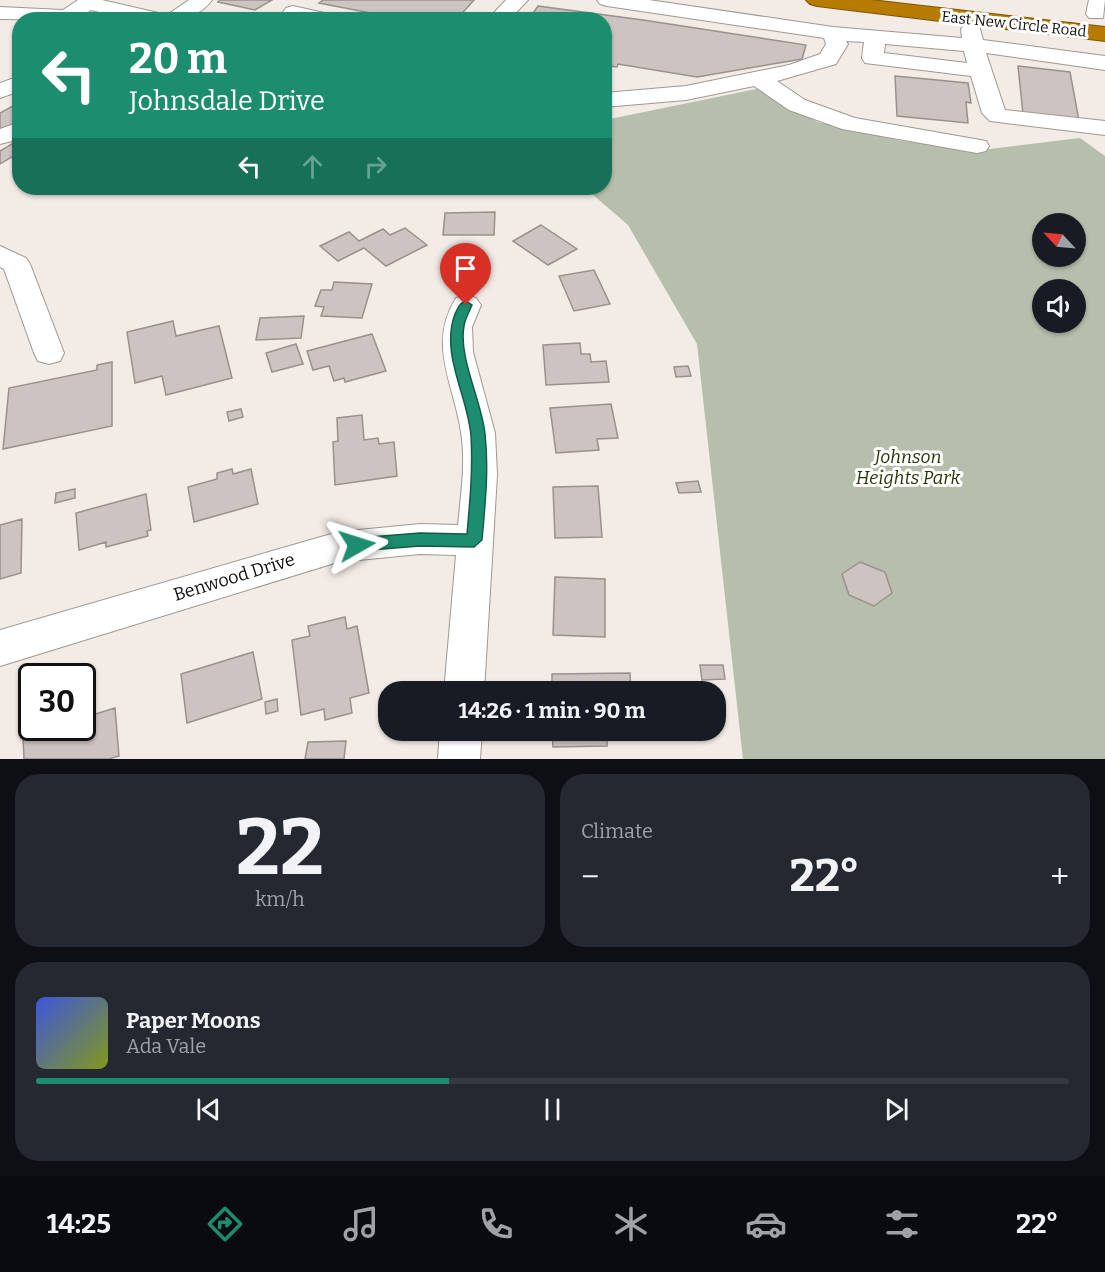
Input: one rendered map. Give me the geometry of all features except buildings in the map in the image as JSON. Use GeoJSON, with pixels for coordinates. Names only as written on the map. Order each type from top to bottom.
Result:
{"type":"FeatureCollection","features":[{"type":"Feature","properties":{"kind":"highway","name":"East New Circle Road"},"geometry":{"type":"LineString","coordinates":[[817,0],[972,19],[1102,25]]}},
{"type":"Feature","properties":{"kind":"highway","name":"East New Circle Road"},"geometry":{"type":"LineString","coordinates":[[959,0],[1102,25]]}},
{"type":"Feature","properties":{"kind":"street"},"geometry":{"type":"LineString","coordinates":[[0,6],[3,0]]}},
{"type":"Feature","properties":{"kind":"street"},"geometry":{"type":"LineString","coordinates":[[185,12],[202,0]]}},
{"type":"Feature","properties":{"kind":"street"},"geometry":{"type":"LineString","coordinates":[[505,12],[518,0]]}},
{"type":"Feature","properties":{"kind":"street"},"geometry":{"type":"LineString","coordinates":[[607,0],[786,15],[833,33],[973,45],[1105,63]]}},
{"type":"Feature","properties":{"kind":"street"},"geometry":{"type":"LineString","coordinates":[[73,12],[89,2],[130,12]]}},
{"type":"Feature","properties":{"kind":"street"},"geometry":{"type":"LineString","coordinates":[[972,19],[973,45],[994,112],[998,116],[1105,128]]}},
{"type":"Feature","properties":{"kind":"street"},"geometry":{"type":"LineString","coordinates":[[612,99],[686,93],[794,71],[828,59],[837,44],[833,33]]}},
{"type":"Feature","properties":{"kind":"street"},"geometry":{"type":"LineString","coordinates":[[875,36],[873,58],[982,71]]}},
{"type":"Feature","properties":{"kind":"street"},"geometry":{"type":"LineString","coordinates":[[757,78],[796,105],[849,124],[977,146]]}},
{"type":"Feature","properties":{"kind":"street"},"geometry":{"type":"LineString","coordinates":[[0,255],[16,264],[49,353]]}},
{"type":"Feature","properties":{"kind":"street"},"geometry":{"type":"LineString","coordinates":[[465,681],[480,475],[478,433],[458,343],[457,327],[466,305]]}},
{"type":"Feature","properties":{"kind":"street","name":"Benwood Drive"},"geometry":{"type":"LineString","coordinates":[[0,648],[338,547],[420,539],[474,540]]}},
{"type":"Feature","properties":{"kind":"street"},"geometry":{"type":"LineString","coordinates":[[459,759],[460,741]]}},
{"type":"Feature","properties":{"kind":"green space","name":"Johnson Heights Park"},"geometry":{"type":"Polygon","coordinates":[[[761,88],[817,122],[902,141],[982,150],[1080,138],[1105,156],[1105,759],[743,759],[697,344],[628,225],[593,195],[612,195],[612,119],[761,88]]]}},
{"type":"Feature","properties":{"kind":"route"},"geometry":{"type":"LineString","coordinates":[[357,545],[420,539],[474,540],[480,475],[478,433],[457,339],[457,327],[466,305]]}}]}
